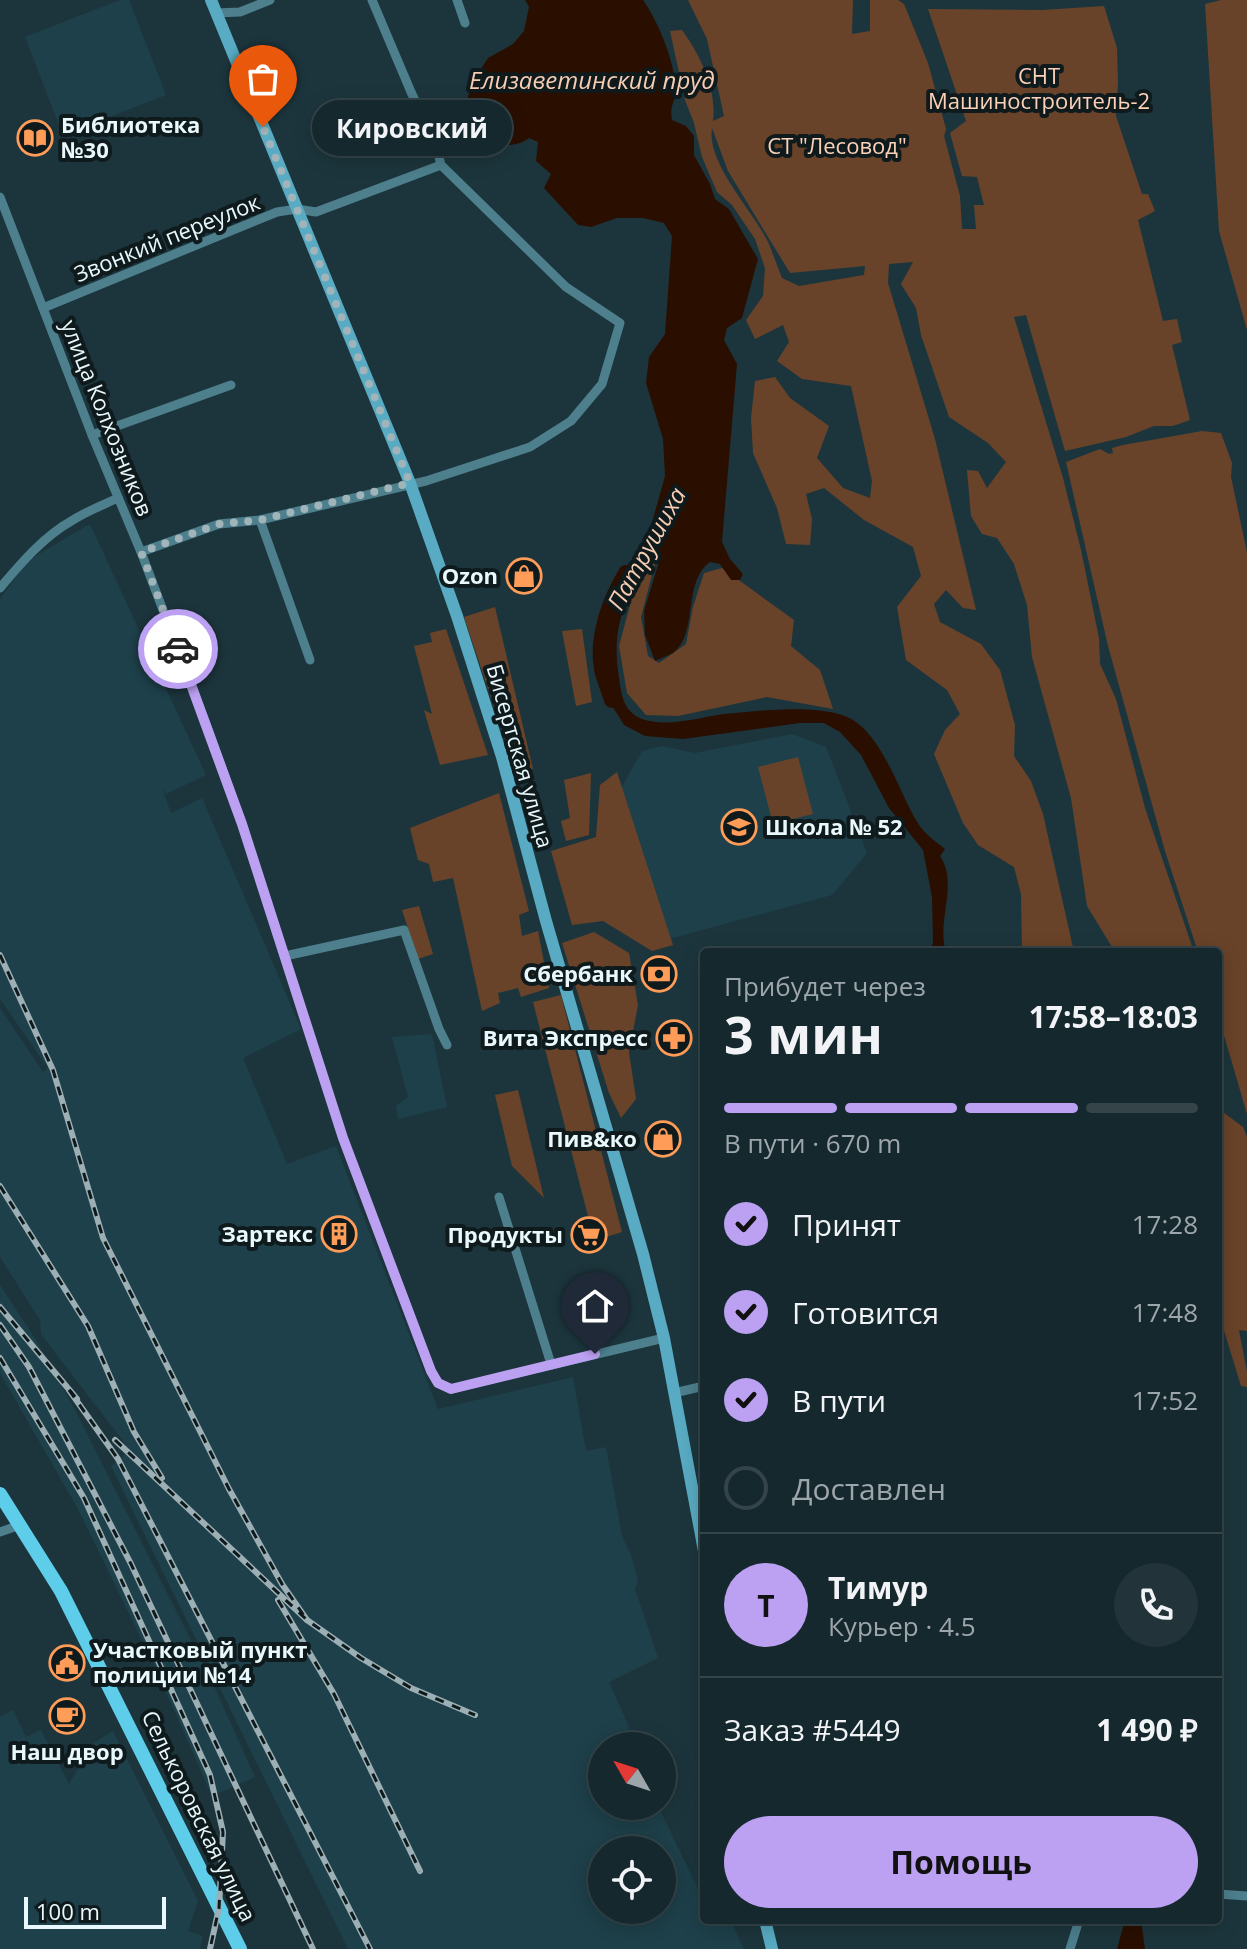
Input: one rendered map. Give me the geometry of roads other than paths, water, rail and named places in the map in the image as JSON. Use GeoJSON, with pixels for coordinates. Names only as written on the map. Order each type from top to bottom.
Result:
{"type":"FeatureCollection","features":[{"type":"Feature","properties":{"kind":"main road","name":"Бисертская улица"},"geometry":{"type":"LineString","coordinates":[[211,0],[410,483],[457,616],[502,757],[546,921],[621,1173],[664,1338],[700,1530]]}},
{"type":"Feature","properties":{"kind":"main road","name":"Селькоровская улица"},"geometry":{"type":"LineString","coordinates":[[0,1494],[61,1591],[240,1949]]}},
{"type":"Feature","properties":{"kind":"main road"},"geometry":{"type":"LineString","coordinates":[[766,1924],[772,1949]]}},
{"type":"Feature","properties":{"kind":"street"},"geometry":{"type":"LineString","coordinates":[[216,13],[240,12],[270,0]]}},
{"type":"Feature","properties":{"kind":"street"},"geometry":{"type":"LineString","coordinates":[[141,552],[219,524],[260,520],[426,481],[530,447],[571,421],[602,384],[620,323],[566,287],[441,165],[436,145],[372,0]]}},
{"type":"Feature","properties":{"kind":"street"},"geometry":{"type":"LineString","coordinates":[[457,0],[465,23]]}},
{"type":"Feature","properties":{"kind":"street","name":"Звонкий переулок"},"geometry":{"type":"LineString","coordinates":[[43,308],[277,212],[297,209],[316,212],[441,165]]}},
{"type":"Feature","properties":{"kind":"street","name":"улица Колхозников"},"geometry":{"type":"LineString","coordinates":[[0,197],[141,552],[242,824],[343,1138],[431,1371],[438,1383],[451,1389],[664,1338]]}},
{"type":"Feature","properties":{"kind":"street"},"geometry":{"type":"LineString","coordinates":[[92,435],[231,385]]}},
{"type":"Feature","properties":{"kind":"street"},"geometry":{"type":"LineString","coordinates":[[0,588],[50,536],[71,521],[118,498]]}},
{"type":"Feature","properties":{"kind":"street"},"geometry":{"type":"LineString","coordinates":[[260,520],[310,660]]}},
{"type":"Feature","properties":{"kind":"street"},"geometry":{"type":"LineString","coordinates":[[285,956],[404,930],[447,1045]]}},
{"type":"Feature","properties":{"kind":"street"},"geometry":{"type":"LineString","coordinates":[[499,1197],[551,1364]]}},
{"type":"Feature","properties":{"kind":"street"},"geometry":{"type":"LineString","coordinates":[[674,1393],[700,1387]]}},
{"type":"Feature","properties":{"kind":"street"},"geometry":{"type":"LineString","coordinates":[[0,1532],[20,1525]]}},
{"type":"Feature","properties":{"kind":"street"},"geometry":{"type":"LineString","coordinates":[[1222,1894],[1247,1896]]}},
{"type":"Feature","properties":{"kind":"street"},"geometry":{"type":"LineString","coordinates":[[1070,1949],[1078,1924]]}},
{"type":"Feature","properties":{"kind":"water","name":"Елизаветинский пруд"},"geometry":{"type":"Polygon","coordinates":[[[525,0],[643,0],[660,31],[672,66],[676,89],[672,120],[686,126],[694,136],[694,155],[715,199],[729,209],[758,259],[742,318],[727,328],[724,340],[737,364],[722,542],[730,559],[743,574],[740,580],[731,580],[720,564],[710,562],[696,582],[686,634],[681,644],[673,653],[655,661],[645,635],[644,611],[661,555],[651,558],[628,598],[619,625],[617,654],[625,703],[639,718],[650,721],[802,709],[832,712],[858,723],[879,748],[919,825],[945,849],[940,856],[948,879],[945,948],[931,948],[932,897],[923,850],[889,808],[861,755],[840,732],[824,723],[800,723],[683,739],[645,736],[624,725],[611,704],[602,660],[602,639],[608,611],[631,561],[650,530],[665,476],[663,439],[646,383],[649,357],[665,334],[672,236],[664,223],[643,218],[617,218],[591,227],[578,225],[544,188],[551,174],[536,161],[538,142],[529,138],[507,145],[472,133],[464,111],[472,83],[488,58],[513,44],[524,31],[529,7],[525,0]]]}},
{"type":"Feature","properties":{"kind":"water"},"geometry":{"type":"Polygon","coordinates":[[[1124,1924],[1142,1924],[1145,1949],[1117,1949],[1124,1924]]]}},
{"type":"Feature","properties":{"kind":"waterway","name":"Патрушиха"},"geometry":{"type":"LineString","coordinates":[[612,700],[602,669],[601,644],[610,607],[626,573]]}},
{"type":"Feature","properties":{"kind":"railway"},"geometry":{"type":"LineString","coordinates":[[0,955],[53,1070],[103,1238],[229,1489],[282,1584],[307,1620]]}},
{"type":"Feature","properties":{"kind":"railway"},"geometry":{"type":"LineString","coordinates":[[0,1186],[88,1326],[134,1432],[162,1478]]}},
{"type":"Feature","properties":{"kind":"railway"},"geometry":{"type":"LineString","coordinates":[[0,1307],[77,1399]]}},
{"type":"Feature","properties":{"kind":"railway"},"geometry":{"type":"LineString","coordinates":[[0,1325],[29,1367],[131,1564],[313,1949]]}},
{"type":"Feature","properties":{"kind":"railway"},"geometry":{"type":"LineString","coordinates":[[0,1358],[84,1498],[210,1775],[223,1832],[219,1908],[210,1949]]}},
{"type":"Feature","properties":{"kind":"railway"},"geometry":{"type":"LineString","coordinates":[[69,1390],[118,1459],[370,1949]]}},
{"type":"Feature","properties":{"kind":"railway"},"geometry":{"type":"LineString","coordinates":[[115,1440],[307,1620],[411,1688],[475,1715]]}},
{"type":"Feature","properties":{"kind":"railway"},"geometry":{"type":"LineString","coordinates":[[278,1600],[334,1694],[420,1871]]}},
{"type":"Feature","properties":{"kind":"place","name":"Кировский"},"geometry":{"type":"Point","coordinates":[263,127]}},
{"type":"Feature","properties":{"kind":"place","name":"Библиотека №30"},"geometry":{"type":"Point","coordinates":[35,138]}},
{"type":"Feature","properties":{"kind":"place","name":"Ozon"},"geometry":{"type":"Point","coordinates":[524,576]}},
{"type":"Feature","properties":{"kind":"place","name":"Школа № 52"},"geometry":{"type":"Point","coordinates":[739,827]}},
{"type":"Feature","properties":{"kind":"place","name":"Сбербанк"},"geometry":{"type":"Point","coordinates":[659,974]}},
{"type":"Feature","properties":{"kind":"place","name":"Вита Экспресс"},"geometry":{"type":"Point","coordinates":[674,1038]}},
{"type":"Feature","properties":{"kind":"place","name":"Пив&ко"},"geometry":{"type":"Point","coordinates":[663,1139]}},
{"type":"Feature","properties":{"kind":"place","name":"Зартекс"},"geometry":{"type":"Point","coordinates":[339,1234]}},
{"type":"Feature","properties":{"kind":"place","name":"Продукты"},"geometry":{"type":"Point","coordinates":[589,1235]}},
{"type":"Feature","properties":{"kind":"place","name":"Участковый пункт полиции №14"},"geometry":{"type":"Point","coordinates":[67,1663]}},
{"type":"Feature","properties":{"kind":"place","name":"Наш двор"},"geometry":{"type":"Point","coordinates":[67,1716]}},
{"type":"Feature","properties":{"kind":"park label","name":"СНТ Машиностроитель-2"},"geometry":{"type":"Point","coordinates":[1039,88]}},
{"type":"Feature","properties":{"kind":"park label","name":"СТ \"Лесовод\""},"geometry":{"type":"Point","coordinates":[837,146]}}]}
